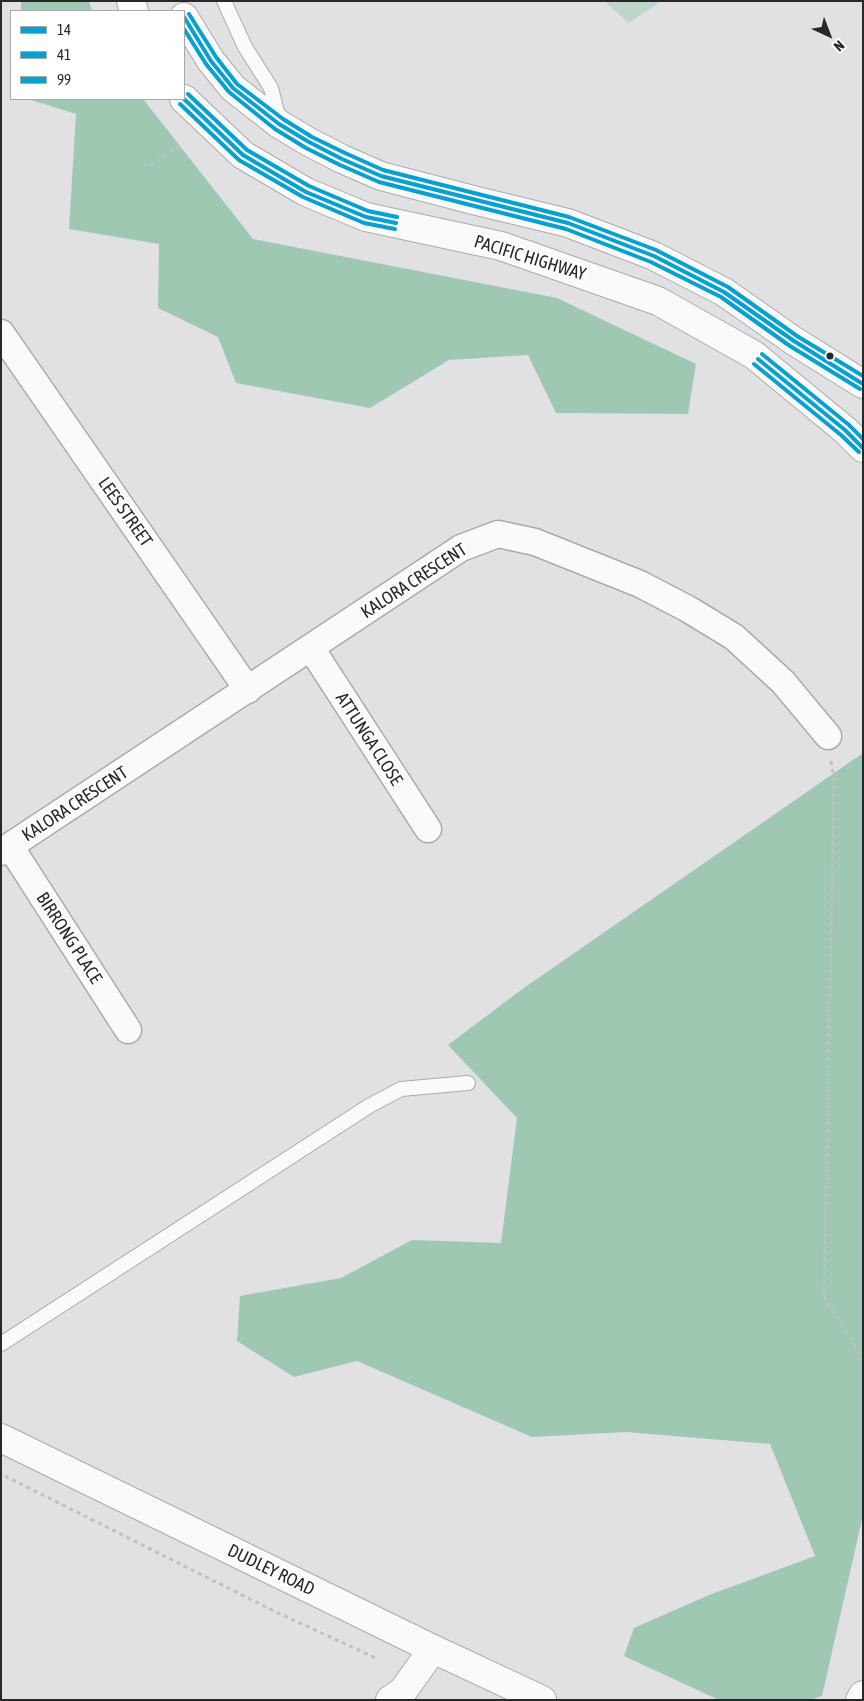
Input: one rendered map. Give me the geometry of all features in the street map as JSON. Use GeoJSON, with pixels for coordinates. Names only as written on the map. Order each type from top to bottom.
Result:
{"type":"FeatureCollection","features":[{"type":"Feature","properties":{"kind":"main road"},"geometry":{"type":"LineString","coordinates":[[185,19],[210,61],[233,88],[280,124],[308,142],[381,176],[568,223],[654,256],[724,292],[794,341],[863,384]]}},
{"type":"Feature","properties":{"kind":"main road","name":"PACIFIC HIGHWAY"},"geometry":{"type":"LineString","coordinates":[[185,100],[243,154],[306,192],[366,217],[501,246],[658,301],[754,356],[845,430],[863,448]]}},
{"type":"Feature","properties":{"kind":"main road","name":"DUDLEY ROAD"},"geometry":{"type":"LineString","coordinates":[[1,1438],[542,1700]]}},
{"type":"Feature","properties":{"kind":"main road"},"geometry":{"type":"LineString","coordinates":[[390,1700],[404,1691],[433,1648]]}},
{"type":"Feature","properties":{"kind":"main road"},"geometry":{"type":"LineString","coordinates":[[860,1700],[863,1695]]}},
{"type":"Feature","properties":{"kind":"street","name":"LEES STREET"},"geometry":{"type":"LineString","coordinates":[[1,333],[248,690]]}},
{"type":"Feature","properties":{"kind":"street","name":"KALORA CRESCENT"},"geometry":{"type":"LineString","coordinates":[[6,849],[461,548],[498,534],[535,542],[640,584],[688,609],[734,637],[783,682],[828,736]]}},
{"type":"Feature","properties":{"kind":"street","name":"ATTUNGA CLOSE"},"geometry":{"type":"LineString","coordinates":[[310,648],[428,829]]}},
{"type":"Feature","properties":{"kind":"street","name":"BIRRONG PLACE"},"geometry":{"type":"LineString","coordinates":[[6,849],[128,1030]]}},
{"type":"Feature","properties":{"kind":"lane"},"geometry":{"type":"LineString","coordinates":[[224,1],[245,46],[271,88],[280,124]]}},
{"type":"Feature","properties":{"kind":"lane"},"geometry":{"type":"LineString","coordinates":[[1,1344],[369,1106],[401,1089],[468,1083]]}},
{"type":"Feature","properties":{"kind":"path"},"geometry":{"type":"LineString","coordinates":[[150,166],[183,143]]}},
{"type":"Feature","properties":{"kind":"path"},"geometry":{"type":"LineString","coordinates":[[828,736],[834,779],[824,1296],[863,1360]]}},
{"type":"Feature","properties":{"kind":"path"},"geometry":{"type":"LineString","coordinates":[[5,1476],[278,1613],[378,1659]]}},
{"type":"Feature","properties":{"kind":"green space"},"geometry":{"type":"Polygon","coordinates":[[[21,1],[89,1],[92,10],[21,10],[21,1]]]}},
{"type":"Feature","properties":{"kind":"green space"},"geometry":{"type":"Polygon","coordinates":[[[604,1],[662,1],[629,23],[604,1]]]}},
{"type":"Feature","properties":{"kind":"green space"},"geometry":{"type":"Polygon","coordinates":[[[31,100],[144,100],[253,239],[557,298],[696,364],[688,414],[556,413],[528,355],[449,360],[370,408],[236,383],[218,337],[158,308],[159,244],[69,229],[76,114],[31,100]]]}},
{"type":"Feature","properties":{"kind":"green space"},"geometry":{"type":"Polygon","coordinates":[[[863,753],[863,1515],[822,1696],[810,1700],[719,1700],[624,1656],[634,1628],[709,1595],[815,1556],[770,1444],[626,1432],[532,1437],[357,1361],[294,1377],[237,1341],[240,1296],[341,1278],[412,1240],[501,1243],[517,1118],[448,1045],[521,990],[863,753]]]}},
{"type":"Feature","properties":{"kind":"transit line","name":"99"},"geometry":{"type":"LineString","coordinates":[[189,14],[216,57],[237,84],[283,119],[312,137],[383,170],[569,217],[656,250],[728,287],[797,336],[863,376]]}},
{"type":"Feature","properties":{"kind":"transit line","name":"14"},"geometry":{"type":"LineString","coordinates":[[185,19],[211,61],[233,88],[279,124],[309,142],[381,176],[568,223],[654,256],[724,292],[794,341],[863,384]]}},
{"type":"Feature","properties":{"kind":"transit line","name":"41"},"geometry":{"type":"LineString","coordinates":[[185,31],[206,64],[229,92],[275,129],[306,148],[379,182],[566,229],[651,262],[721,297],[790,346],[860,389]]}},
{"type":"Feature","properties":{"kind":"transit line","name":"99"},"geometry":{"type":"LineString","coordinates":[[188,94],[247,150],[309,186],[368,211],[397,217]]}},
{"type":"Feature","properties":{"kind":"transit line","name":"14"},"geometry":{"type":"LineString","coordinates":[[185,100],[243,155],[306,192],[366,217],[396,223]]}},
{"type":"Feature","properties":{"kind":"transit line","name":"41"},"geometry":{"type":"LineString","coordinates":[[180,104],[239,160],[303,197],[364,223],[395,229]]}},
{"type":"Feature","properties":{"kind":"transit line","name":"99"},"geometry":{"type":"LineString","coordinates":[[762,354],[849,425],[863,439]]}},
{"type":"Feature","properties":{"kind":"transit line","name":"14"},"geometry":{"type":"LineString","coordinates":[[758,359],[845,430],[863,448]]}},
{"type":"Feature","properties":{"kind":"transit line","name":"41"},"geometry":{"type":"LineString","coordinates":[[754,364],[859,452]]}}]}
